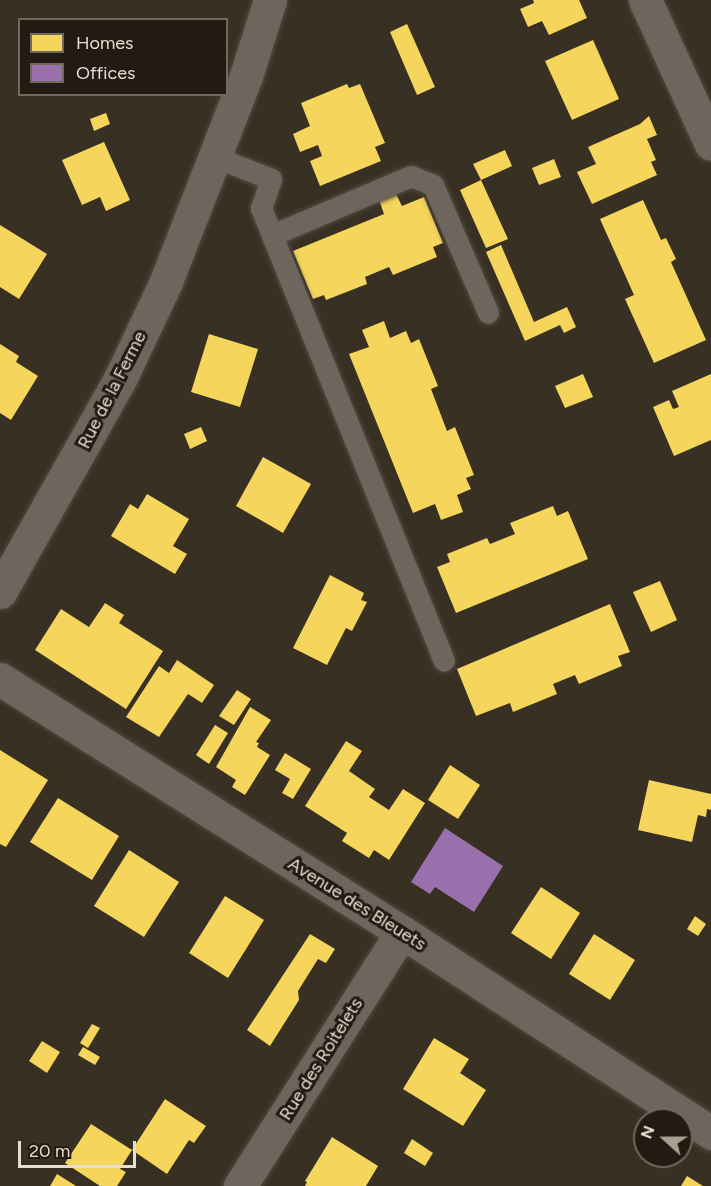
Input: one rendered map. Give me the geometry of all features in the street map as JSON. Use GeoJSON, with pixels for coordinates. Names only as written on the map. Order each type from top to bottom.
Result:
{"type":"FeatureCollection","features":[{"type":"Feature","properties":{"kind":"street"},"geometry":{"type":"LineString","coordinates":[[228,81],[246,0]]}},
{"type":"Feature","properties":{"kind":"street","name":"Rue de la Ferme"},"geometry":{"type":"LineString","coordinates":[[0,592],[121,377],[165,284],[211,168],[270,0]]}},
{"type":"Feature","properties":{"kind":"street"},"geometry":{"type":"LineString","coordinates":[[645,0],[711,144]]}},
{"type":"Feature","properties":{"kind":"street","name":"Rue de la Ferme"},"geometry":{"type":"LineString","coordinates":[[211,168],[225,96]]}},
{"type":"Feature","properties":{"kind":"street","name":"Avenue des Bleuets"},"geometry":{"type":"LineString","coordinates":[[0,679],[402,932],[711,1133]]}},
{"type":"Feature","properties":{"kind":"street","name":"Rue des Roitelets"},"geometry":{"type":"LineString","coordinates":[[240,1186],[402,932]]}},
{"type":"Feature","properties":{"kind":"lane"},"geometry":{"type":"LineString","coordinates":[[211,168],[271,179],[261,208],[444,660]]}},
{"type":"Feature","properties":{"kind":"lane"},"geometry":{"type":"LineString","coordinates":[[272,236],[411,176],[433,185],[488,313]]}},
{"type":"Feature","properties":{"kind":"building: Homes"},"geometry":{"type":"Polygon","coordinates":[[[533,0],[579,0],[587,18],[549,35],[542,21],[528,27],[520,9],[534,3],[533,0]]]}},
{"type":"Feature","properties":{"kind":"building: Homes"},"geometry":{"type":"Polygon","coordinates":[[[407,24],[435,87],[417,95],[390,32],[407,24]]]}},
{"type":"Feature","properties":{"kind":"building: Homes"},"geometry":{"type":"Polygon","coordinates":[[[593,40],[619,99],[572,120],[545,61],[593,40]]]}},
{"type":"Feature","properties":{"kind":"building: Homes"},"geometry":{"type":"Polygon","coordinates":[[[347,84],[349,88],[360,84],[385,143],[375,147],[381,161],[320,186],[310,161],[322,156],[318,145],[300,152],[293,134],[310,126],[301,103],[347,84]]]}},
{"type":"Feature","properties":{"kind":"building: Homes"},"geometry":{"type":"Polygon","coordinates":[[[106,113],[110,124],[94,131],[90,119],[106,113]]]}},
{"type":"Feature","properties":{"kind":"building: Homes"},"geometry":{"type":"Polygon","coordinates":[[[649,116],[657,135],[647,139],[656,160],[651,162],[657,175],[592,204],[577,172],[596,164],[588,147],[640,124],[649,116]]]}},
{"type":"Feature","properties":{"kind":"building: Homes"},"geometry":{"type":"Polygon","coordinates":[[[104,142],[130,200],[106,211],[100,197],[82,205],[62,160],[104,142]]]}},
{"type":"Feature","properties":{"kind":"building: Homes"},"geometry":{"type":"Polygon","coordinates":[[[505,150],[512,166],[481,180],[473,164],[505,150]]]}},
{"type":"Feature","properties":{"kind":"building: Homes"},"geometry":{"type":"Polygon","coordinates":[[[554,159],[561,177],[539,185],[532,168],[554,159]]]}},
{"type":"Feature","properties":{"kind":"building: Homes"},"geometry":{"type":"Polygon","coordinates":[[[481,180],[508,239],[486,248],[460,190],[481,180]]]}},
{"type":"Feature","properties":{"kind":"building: Homes"},"geometry":{"type":"Polygon","coordinates":[[[394,190],[402,206],[424,197],[443,243],[433,247],[437,257],[393,275],[389,267],[365,277],[367,284],[326,300],[324,295],[313,299],[293,251],[384,214],[378,197],[394,190]]]}},
{"type":"Feature","properties":{"kind":"building: Homes"},"geometry":{"type":"Polygon","coordinates":[[[643,200],[661,240],[666,238],[676,259],[671,262],[706,340],[654,363],[625,299],[634,295],[600,219],[643,200]]]}},
{"type":"Feature","properties":{"kind":"building: Homes"},"geometry":{"type":"Polygon","coordinates":[[[0,225],[47,254],[19,299],[0,287],[0,225]]]}},
{"type":"Feature","properties":{"kind":"building: Homes"},"geometry":{"type":"Polygon","coordinates":[[[501,245],[534,322],[567,307],[576,327],[564,333],[560,325],[525,341],[486,252],[501,245]]]}},
{"type":"Feature","properties":{"kind":"building: Homes"},"geometry":{"type":"Polygon","coordinates":[[[384,321],[390,338],[406,331],[411,343],[419,339],[438,386],[431,389],[447,431],[455,427],[474,475],[466,478],[471,489],[457,495],[463,512],[441,520],[435,504],[413,513],[349,354],[369,347],[362,330],[384,321]]]}},
{"type":"Feature","properties":{"kind":"building: Homes"},"geometry":{"type":"Polygon","coordinates":[[[209,334],[258,349],[240,407],[191,392],[209,334]]]}},
{"type":"Feature","properties":{"kind":"building: Homes"},"geometry":{"type":"Polygon","coordinates":[[[0,344],[19,356],[16,362],[38,376],[11,420],[0,413],[0,344]]]}},
{"type":"Feature","properties":{"kind":"building: Homes"},"geometry":{"type":"Polygon","coordinates":[[[583,374],[593,397],[565,408],[555,386],[583,374]]]}},
{"type":"Feature","properties":{"kind":"building: Homes"},"geometry":{"type":"Polygon","coordinates":[[[711,374],[711,440],[674,456],[653,407],[669,400],[673,409],[679,407],[672,391],[711,374]]]}},
{"type":"Feature","properties":{"kind":"building: Homes"},"geometry":{"type":"Polygon","coordinates":[[[201,427],[207,441],[190,449],[184,434],[201,427]]]}},
{"type":"Feature","properties":{"kind":"building: Homes"},"geometry":{"type":"Polygon","coordinates":[[[263,457],[311,484],[283,533],[236,506],[263,457]]]}},
{"type":"Feature","properties":{"kind":"building: Homes"},"geometry":{"type":"Polygon","coordinates":[[[147,494],[189,519],[173,546],[187,554],[175,574],[111,536],[130,504],[138,509],[147,494]]]}},
{"type":"Feature","properties":{"kind":"building: Homes"},"geometry":{"type":"Polygon","coordinates":[[[553,506],[557,516],[568,511],[588,559],[456,613],[437,567],[450,562],[447,554],[487,538],[490,544],[515,534],[510,523],[553,506]]]}},
{"type":"Feature","properties":{"kind":"building: Homes"},"geometry":{"type":"Polygon","coordinates":[[[330,575],[364,593],[361,600],[367,602],[352,631],[346,628],[327,665],[293,648],[330,575]]]}},
{"type":"Feature","properties":{"kind":"building: Homes"},"geometry":{"type":"Polygon","coordinates":[[[660,581],[677,620],[651,632],[633,592],[660,581]]]}},
{"type":"Feature","properties":{"kind":"building: Homes"},"geometry":{"type":"Polygon","coordinates":[[[105,603],[124,615],[119,623],[163,651],[126,709],[35,650],[61,609],[89,627],[105,603]]]}},
{"type":"Feature","properties":{"kind":"building: Homes"},"geometry":{"type":"Polygon","coordinates":[[[610,604],[630,652],[618,656],[622,666],[579,684],[575,675],[553,684],[557,694],[513,712],[510,703],[476,716],[457,669],[610,604]]]}},
{"type":"Feature","properties":{"kind":"building: Homes"},"geometry":{"type":"Polygon","coordinates":[[[177,660],[214,685],[202,703],[188,694],[159,737],[126,717],[159,666],[169,673],[177,660]]]}},
{"type":"Feature","properties":{"kind":"building: Homes"},"geometry":{"type":"Polygon","coordinates":[[[237,690],[251,699],[234,725],[219,716],[237,690]]]}},
{"type":"Feature","properties":{"kind":"building: Homes"},"geometry":{"type":"Polygon","coordinates":[[[250,707],[271,720],[256,742],[259,743],[257,747],[270,755],[245,795],[232,787],[236,780],[216,767],[250,707]]]}},
{"type":"Feature","properties":{"kind":"building: Homes"},"geometry":{"type":"Polygon","coordinates":[[[215,725],[228,733],[209,764],[196,755],[215,725]]]}},
{"type":"Feature","properties":{"kind":"building: Homes"},"geometry":{"type":"Polygon","coordinates":[[[346,741],[362,751],[349,771],[375,789],[369,797],[389,810],[403,789],[425,803],[389,860],[374,850],[369,858],[342,841],[347,833],[305,806],[346,741]]]}},
{"type":"Feature","properties":{"kind":"building: Homes"},"geometry":{"type":"Polygon","coordinates":[[[0,750],[48,780],[6,847],[0,844],[0,750]]]}},
{"type":"Feature","properties":{"kind":"building: Homes"},"geometry":{"type":"Polygon","coordinates":[[[285,753],[311,769],[293,799],[282,793],[290,779],[275,770],[285,753]]]}},
{"type":"Feature","properties":{"kind":"building: Homes"},"geometry":{"type":"Polygon","coordinates":[[[450,765],[480,785],[458,819],[428,800],[450,765]]]}},
{"type":"Feature","properties":{"kind":"building: Homes"},"geometry":{"type":"Polygon","coordinates":[[[649,780],[711,794],[711,810],[707,809],[706,817],[698,815],[692,842],[638,830],[649,780]]]}},
{"type":"Feature","properties":{"kind":"building: Homes"},"geometry":{"type":"Polygon","coordinates":[[[58,798],[119,836],[92,880],[30,842],[58,798]]]}},
{"type":"Feature","properties":{"kind":"building: Homes"},"geometry":{"type":"Polygon","coordinates":[[[129,850],[179,882],[144,937],[94,906],[129,850]]]}},
{"type":"Feature","properties":{"kind":"building: Homes"},"geometry":{"type":"Polygon","coordinates":[[[541,887],[580,913],[551,959],[511,933],[541,887]]]}},
{"type":"Feature","properties":{"kind":"building: Homes"},"geometry":{"type":"Polygon","coordinates":[[[225,896],[264,920],[228,978],[189,953],[225,896]]]}},
{"type":"Feature","properties":{"kind":"building: Homes"},"geometry":{"type":"Polygon","coordinates":[[[695,916],[706,924],[698,936],[687,929],[695,916]]]}},
{"type":"Feature","properties":{"kind":"building: Homes"},"geometry":{"type":"Polygon","coordinates":[[[310,934],[335,949],[326,963],[318,959],[298,991],[299,1000],[270,1046],[247,1030],[310,934]]]}},
{"type":"Feature","properties":{"kind":"building: Homes"},"geometry":{"type":"Polygon","coordinates":[[[594,934],[635,960],[610,1000],[569,974],[594,934]]]}},
{"type":"Feature","properties":{"kind":"building: Homes"},"geometry":{"type":"Polygon","coordinates":[[[92,1024],[100,1028],[88,1048],[80,1043],[92,1024]]]}},
{"type":"Feature","properties":{"kind":"building: Homes"},"geometry":{"type":"Polygon","coordinates":[[[434,1038],[469,1059],[460,1073],[486,1090],[463,1126],[403,1089],[434,1038]]]}},
{"type":"Feature","properties":{"kind":"building: Homes"},"geometry":{"type":"Polygon","coordinates":[[[42,1041],[60,1052],[47,1073],[29,1061],[42,1041]]]}},
{"type":"Feature","properties":{"kind":"building: Homes"},"geometry":{"type":"Polygon","coordinates":[[[83,1047],[100,1057],[95,1065],[78,1055],[83,1047]]]}},
{"type":"Feature","properties":{"kind":"building: Homes"},"geometry":{"type":"Polygon","coordinates":[[[165,1099],[206,1126],[194,1143],[189,1140],[167,1174],[132,1150],[165,1099]]]}},
{"type":"Feature","properties":{"kind":"building: Homes"},"geometry":{"type":"Polygon","coordinates":[[[91,1124],[132,1150],[120,1169],[126,1172],[117,1186],[100,1186],[65,1163],[91,1124]]]}},
{"type":"Feature","properties":{"kind":"building: Homes"},"geometry":{"type":"Polygon","coordinates":[[[332,1137],[378,1166],[366,1186],[305,1186],[307,1182],[305,1181],[332,1137]]]}},
{"type":"Feature","properties":{"kind":"building: Homes"},"geometry":{"type":"Polygon","coordinates":[[[412,1139],[433,1153],[425,1166],[404,1153],[412,1139]]]}},
{"type":"Feature","properties":{"kind":"building: Homes"},"geometry":{"type":"Polygon","coordinates":[[[57,1174],[76,1186],[50,1186],[57,1174]]]}},
{"type":"Feature","properties":{"kind":"building: Homes"},"geometry":{"type":"Polygon","coordinates":[[[687,1176],[703,1186],[681,1186],[687,1176]]]}},
{"type":"Feature","properties":{"kind":"building: Offices"},"geometry":{"type":"Polygon","coordinates":[[[445,828],[503,866],[474,912],[435,887],[430,894],[411,882],[445,828]]]}}]}
